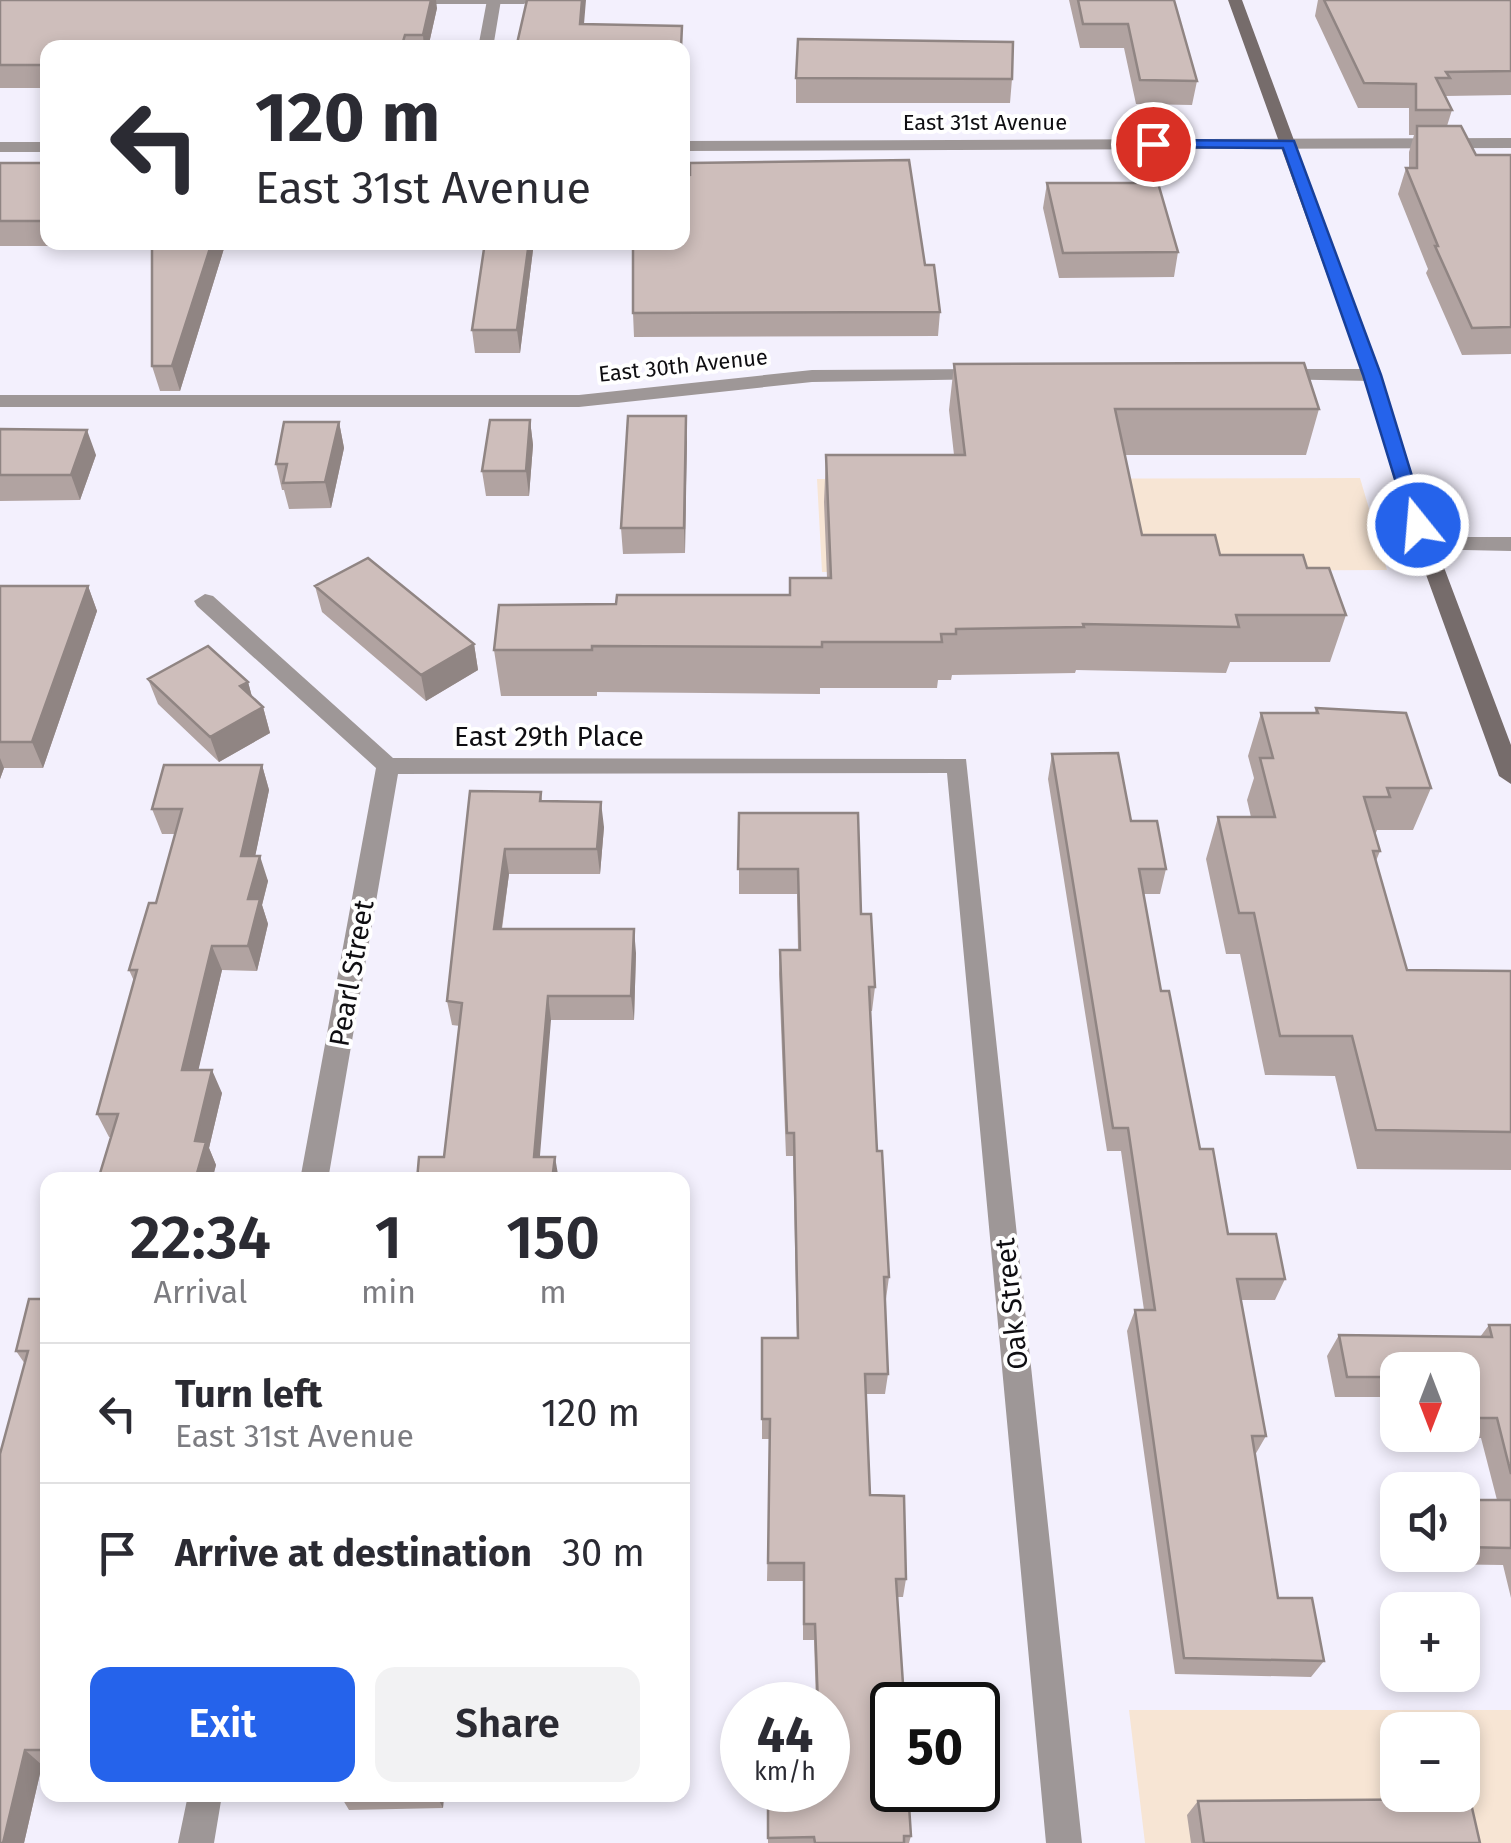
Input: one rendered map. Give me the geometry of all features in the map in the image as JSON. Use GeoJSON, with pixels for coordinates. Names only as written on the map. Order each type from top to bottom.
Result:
{"type":"FeatureCollection","features":[{"type":"Feature","properties":{"kind":"main road"},"geometry":{"type":"LineString","coordinates":[[1234,0],[1372,375],[1425,544],[1511,776]]}},
{"type":"Feature","properties":{"kind":"street"},"geometry":{"type":"LineString","coordinates":[[486,40],[494,0]]}},
{"type":"Feature","properties":{"kind":"street","name":"East 31st Avenue"},"geometry":{"type":"LineString","coordinates":[[690,146],[1511,143]]}},
{"type":"Feature","properties":{"kind":"street"},"geometry":{"type":"LineString","coordinates":[[0,147],[40,147]]}},
{"type":"Feature","properties":{"kind":"street","name":"East 30th Avenue"},"geometry":{"type":"LineString","coordinates":[[0,401],[579,401],[812,376],[1002,375]]}},
{"type":"Feature","properties":{"kind":"street"},"geometry":{"type":"LineString","coordinates":[[1254,375],[1372,375]]}},
{"type":"Feature","properties":{"kind":"street"},"geometry":{"type":"LineString","coordinates":[[1425,544],[1511,544]]}},
{"type":"Feature","properties":{"kind":"street"},"geometry":{"type":"LineString","coordinates":[[205,600],[388,766]]}},
{"type":"Feature","properties":{"kind":"street","name":"East 29th Place"},"geometry":{"type":"LineString","coordinates":[[388,766],[958,765]]}},
{"type":"Feature","properties":{"kind":"street","name":"Oak Street"},"geometry":{"type":"LineString","coordinates":[[958,765],[1064,1843]]}},
{"type":"Feature","properties":{"kind":"street","name":"Pearl Street"},"geometry":{"type":"LineString","coordinates":[[315,1172],[388,766]]}},
{"type":"Feature","properties":{"kind":"street"},"geometry":{"type":"LineString","coordinates":[[196,1843],[203,1802]]}},
{"type":"Feature","properties":{"kind":"lane"},"geometry":{"type":"LineString","coordinates":[[396,0],[524,0]]}},
{"type":"Feature","properties":{"kind":"shaded area"},"geometry":{"type":"Polygon","coordinates":[[[1360,478],[1387,570],[822,572],[817,479],[1360,478]]]}},
{"type":"Feature","properties":{"kind":"shaded area"},"geometry":{"type":"Polygon","coordinates":[[[1129,1710],[1511,1710],[1511,1843],[1145,1843],[1129,1710]]]}},
{"type":"Feature","properties":{"kind":"building"},"geometry":{"type":"Polygon","coordinates":[[[0,0],[431,0],[423,35],[405,35],[403,40],[40,40],[40,65],[0,65],[0,0]]]}},
{"type":"Feature","properties":{"kind":"building"},"geometry":{"type":"Polygon","coordinates":[[[527,0],[582,0],[580,24],[682,26],[681,40],[518,40],[527,0]]]}},
{"type":"Feature","properties":{"kind":"building"},"geometry":{"type":"Polygon","coordinates":[[[1078,0],[1174,0],[1197,81],[1140,80],[1128,24],[1083,24],[1078,0]]]}},
{"type":"Feature","properties":{"kind":"building"},"geometry":{"type":"Polygon","coordinates":[[[1324,0],[1511,0],[1511,71],[1446,72],[1450,78],[1436,78],[1452,110],[1416,110],[1416,84],[1364,83],[1324,0]]]}},
{"type":"Feature","properties":{"kind":"building"},"geometry":{"type":"Polygon","coordinates":[[[798,39],[1013,42],[1012,79],[796,78],[798,39]]]}},
{"type":"Feature","properties":{"kind":"building"},"geometry":{"type":"Polygon","coordinates":[[[1417,126],[1461,126],[1476,155],[1511,155],[1511,327],[1472,328],[1406,168],[1417,168],[1417,126]]]}},
{"type":"Feature","properties":{"kind":"building"},"geometry":{"type":"Polygon","coordinates":[[[909,160],[925,265],[934,265],[940,312],[633,313],[633,250],[690,250],[690,163],[909,160]]]}},
{"type":"Feature","properties":{"kind":"building"},"geometry":{"type":"Polygon","coordinates":[[[0,163],[40,163],[40,221],[0,221],[0,163]]]}},
{"type":"Feature","properties":{"kind":"building"},"geometry":{"type":"Polygon","coordinates":[[[1047,183],[1158,183],[1178,252],[1063,253],[1047,183]]]}},
{"type":"Feature","properties":{"kind":"building"},"geometry":{"type":"Polygon","coordinates":[[[152,250],[209,250],[172,366],[152,366],[152,250]]]}},
{"type":"Feature","properties":{"kind":"building"},"geometry":{"type":"Polygon","coordinates":[[[484,250],[528,250],[517,330],[472,330],[484,250]]]}},
{"type":"Feature","properties":{"kind":"building"},"geometry":{"type":"Polygon","coordinates":[[[1304,363],[1319,409],[1115,409],[1142,535],[1215,535],[1220,555],[1303,555],[1307,568],[1329,568],[1346,615],[1236,615],[1239,627],[1083,624],[1084,627],[956,629],[956,634],[941,634],[942,642],[822,642],[822,647],[592,646],[592,650],[494,650],[499,605],[616,604],[617,595],[790,595],[790,578],[831,578],[826,455],[965,455],[954,364],[1304,363]]]}},
{"type":"Feature","properties":{"kind":"building"},"geometry":{"type":"Polygon","coordinates":[[[628,416],[686,416],[684,528],[621,528],[628,416]]]}},
{"type":"Feature","properties":{"kind":"building"},"geometry":{"type":"Polygon","coordinates":[[[490,420],[530,420],[526,471],[482,471],[490,420]]]}},
{"type":"Feature","properties":{"kind":"building"},"geometry":{"type":"Polygon","coordinates":[[[284,422],[339,422],[325,482],[283,483],[287,464],[276,464],[284,422]]]}},
{"type":"Feature","properties":{"kind":"building"},"geometry":{"type":"Polygon","coordinates":[[[0,429],[87,430],[71,475],[0,475],[0,429]]]}},
{"type":"Feature","properties":{"kind":"building"},"geometry":{"type":"Polygon","coordinates":[[[368,558],[474,644],[421,675],[315,586],[368,558]]]}},
{"type":"Feature","properties":{"kind":"building"},"geometry":{"type":"Polygon","coordinates":[[[0,586],[88,586],[32,742],[0,742],[0,586]]]}},
{"type":"Feature","properties":{"kind":"building"},"geometry":{"type":"Polygon","coordinates":[[[208,646],[248,682],[240,686],[263,707],[210,737],[148,679],[208,646]]]}},
{"type":"Feature","properties":{"kind":"building"},"geometry":{"type":"Polygon","coordinates":[[[1316,708],[1406,713],[1431,788],[1387,788],[1390,797],[1364,797],[1380,851],[1373,851],[1407,970],[1511,971],[1511,1132],[1376,1130],[1352,1036],[1280,1036],[1254,913],[1239,913],[1218,817],[1275,817],[1260,758],[1273,758],[1261,713],[1318,713],[1316,708]]]}},
{"type":"Feature","properties":{"kind":"building"},"geometry":{"type":"Polygon","coordinates":[[[1118,753],[1131,821],[1157,821],[1166,869],[1139,869],[1161,991],[1169,991],[1200,1149],[1213,1149],[1228,1234],[1276,1234],[1285,1279],[1237,1279],[1266,1436],[1252,1436],[1278,1598],[1312,1598],[1324,1661],[1184,1658],[1135,1310],[1155,1310],[1128,1128],[1113,1128],[1052,754],[1118,753]]]}},
{"type":"Feature","properties":{"kind":"building"},"geometry":{"type":"Polygon","coordinates":[[[164,765],[262,765],[241,856],[260,856],[248,899],[260,899],[248,946],[212,946],[182,1070],[212,1070],[195,1141],[206,1142],[197,1172],[100,1172],[118,1114],[97,1114],[137,970],[129,970],[149,903],[156,903],[182,809],[152,809],[164,765]]]}},
{"type":"Feature","properties":{"kind":"building"},"geometry":{"type":"Polygon","coordinates":[[[470,791],[541,792],[540,801],[601,802],[597,849],[505,849],[494,929],[634,929],[631,996],[548,996],[534,1157],[555,1157],[553,1172],[418,1172],[419,1157],[444,1157],[462,1003],[447,1001],[470,791]]]}},
{"type":"Feature","properties":{"kind":"building"},"geometry":{"type":"Polygon","coordinates":[[[739,813],[858,813],[861,914],[871,914],[875,987],[869,987],[877,1151],[882,1151],[889,1277],[884,1277],[888,1374],[865,1374],[870,1495],[904,1496],[906,1579],[896,1579],[903,1682],[870,1682],[870,1812],[909,1812],[911,1836],[904,1836],[904,1843],[815,1843],[814,1837],[768,1838],[768,1812],[850,1812],[850,1682],[817,1682],[815,1624],[804,1624],[804,1563],[768,1563],[770,1419],[762,1419],[762,1338],[798,1338],[794,1133],[787,1133],[780,950],[800,950],[798,869],[738,869],[739,813]]]}},
{"type":"Feature","properties":{"kind":"building"},"geometry":{"type":"Polygon","coordinates":[[[29,1299],[40,1299],[40,1750],[25,1750],[0,1843],[0,1454],[28,1351],[16,1351],[29,1299]]]}},
{"type":"Feature","properties":{"kind":"building"},"geometry":{"type":"Polygon","coordinates":[[[1489,1325],[1511,1325],[1511,1474],[1497,1418],[1480,1418],[1480,1352],[1380,1352],[1380,1377],[1347,1377],[1339,1335],[1492,1337],[1489,1325]]]}},
{"type":"Feature","properties":{"kind":"building"},"geometry":{"type":"Polygon","coordinates":[[[1480,1500],[1511,1500],[1511,1548],[1480,1547],[1480,1500]]]}},
{"type":"Feature","properties":{"kind":"building"},"geometry":{"type":"Polygon","coordinates":[[[1380,1800],[1380,1812],[1473,1812],[1480,1843],[1204,1843],[1198,1801],[1380,1800]]]}},
{"type":"Feature","properties":{"kind":"route"},"geometry":{"type":"LineString","coordinates":[[1153,144],[1288,144],[1372,375],[1418,525]]}}]}
